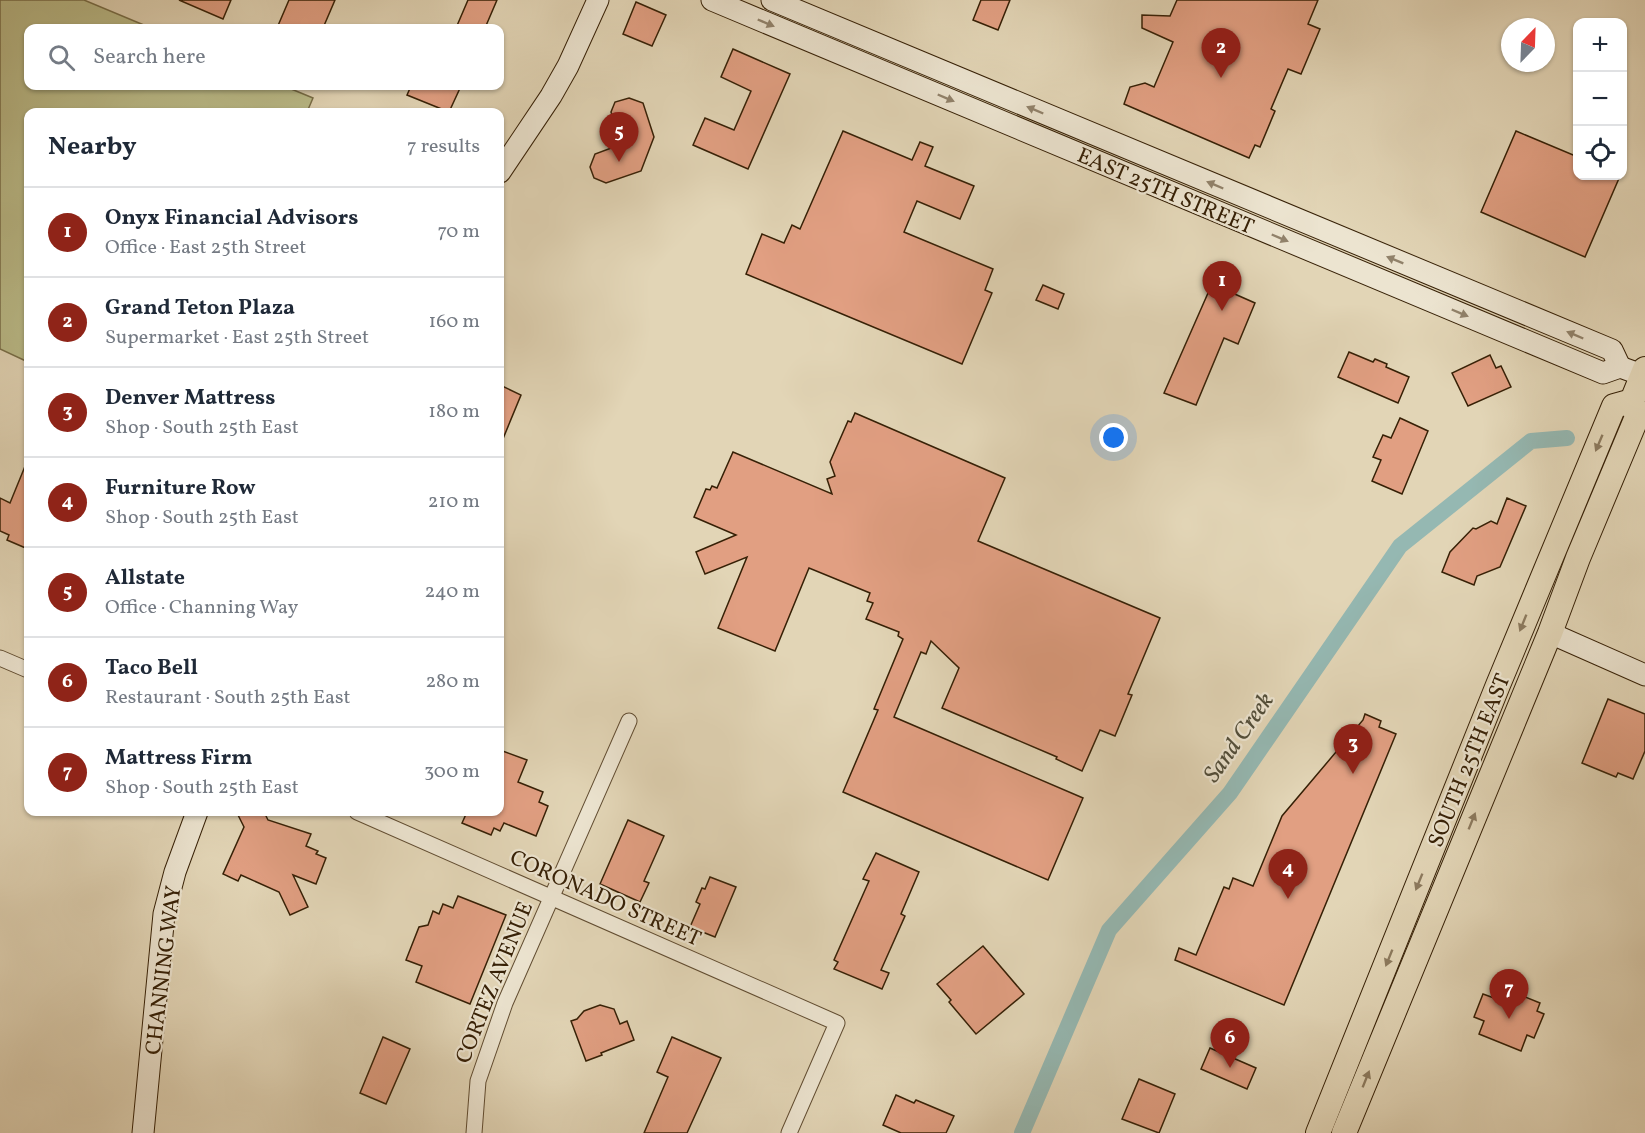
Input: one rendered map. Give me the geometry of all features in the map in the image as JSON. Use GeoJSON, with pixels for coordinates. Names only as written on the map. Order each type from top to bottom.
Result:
{"type":"FeatureCollection","features":[{"type":"Feature","properties":{"kind":"main road","name":"SOUTH 25TH EAST"},"geometry":{"type":"LineString","coordinates":[[1344,1133],[1637,417],[1632,401],[1636,370]]}},
{"type":"Feature","properties":{"kind":"main road","name":"SOUTH 25TH EAST"},"geometry":{"type":"LineString","coordinates":[[1318,1133],[1498,685],[1614,406],[1632,401]]}},
{"type":"Feature","properties":{"kind":"main road"},"geometry":{"type":"LineString","coordinates":[[1498,685],[1504,687],[1509,694],[1499,724],[1501,751]]}},
{"type":"Feature","properties":{"kind":"main road"},"geometry":{"type":"LineString","coordinates":[[1373,998],[1395,1007]]}},
{"type":"Feature","properties":{"kind":"street"},"geometry":{"type":"LineString","coordinates":[[504,166],[551,96],[568,66],[598,0]]}},
{"type":"Feature","properties":{"kind":"street","name":"EAST 25TH STREET"},"geometry":{"type":"LineString","coordinates":[[712,0],[1603,373],[1636,370]]}},
{"type":"Feature","properties":{"kind":"street","name":"EAST 25TH STREET"},"geometry":{"type":"LineString","coordinates":[[772,0],[1612,350],[1636,370]]}},
{"type":"Feature","properties":{"kind":"street"},"geometry":{"type":"LineString","coordinates":[[1550,633],[1645,675]]}},
{"type":"Feature","properties":{"kind":"street"},"geometry":{"type":"LineString","coordinates":[[0,658],[24,668]]}},
{"type":"Feature","properties":{"kind":"street","name":"CORTEZ AVENUE"},"geometry":{"type":"LineString","coordinates":[[474,1133],[478,1081],[486,1053],[505,1003],[629,721]]}},
{"type":"Feature","properties":{"kind":"street","name":"CHANNING WAY"},"geometry":{"type":"LineString","coordinates":[[143,1133],[164,914],[175,872],[196,816]]}},
{"type":"Feature","properties":{"kind":"street","name":"CORONADO STREET"},"geometry":{"type":"LineString","coordinates":[[366,816],[837,1023],[789,1133]]}},
{"type":"Feature","properties":{"kind":"green space"},"geometry":{"type":"Polygon","coordinates":[[[0,0],[84,0],[141,24],[24,24],[24,90],[294,90],[313,98],[309,108],[24,108],[24,360],[0,349],[0,0]]]}},
{"type":"Feature","properties":{"kind":"building"},"geometry":{"type":"Polygon","coordinates":[[[179,0],[231,0],[223,19],[179,0]]]}},
{"type":"Feature","properties":{"kind":"building"},"geometry":{"type":"Polygon","coordinates":[[[289,0],[335,0],[325,24],[279,24],[289,0]]]}},
{"type":"Feature","properties":{"kind":"building"},"geometry":{"type":"Polygon","coordinates":[[[468,0],[497,0],[487,24],[458,24],[468,0]]]}},
{"type":"Feature","properties":{"kind":"building"},"geometry":{"type":"Polygon","coordinates":[[[981,0],[1010,0],[998,30],[973,20],[981,0]]]}},
{"type":"Feature","properties":{"kind":"building"},"geometry":{"type":"Polygon","coordinates":[[[1177,0],[1318,0],[1308,24],[1320,29],[1301,74],[1288,69],[1271,109],[1275,111],[1260,147],[1255,145],[1249,158],[1124,104],[1130,87],[1145,83],[1154,87],[1173,42],[1142,28],[1142,15],[1170,16],[1177,0]]]}},
{"type":"Feature","properties":{"kind":"building"},"geometry":{"type":"Polygon","coordinates":[[[636,2],[666,15],[652,46],[623,34],[636,2]]]}},
{"type":"Feature","properties":{"kind":"building"},"geometry":{"type":"Polygon","coordinates":[[[733,49],[790,74],[748,169],[693,145],[705,118],[734,130],[751,91],[721,77],[733,49]]]}},
{"type":"Feature","properties":{"kind":"building"},"geometry":{"type":"Polygon","coordinates":[[[409,90],[459,90],[451,108],[439,108],[407,95],[409,90]]]}},
{"type":"Feature","properties":{"kind":"building"},"geometry":{"type":"Polygon","coordinates":[[[629,98],[643,103],[654,137],[641,171],[606,183],[594,178],[590,167],[595,154],[622,144],[611,112],[615,102],[629,98]]]}},
{"type":"Feature","properties":{"kind":"building"},"geometry":{"type":"Polygon","coordinates":[[[843,131],[912,160],[920,142],[933,147],[925,166],[974,186],[960,219],[917,201],[904,232],[993,269],[985,290],[992,293],[962,364],[746,274],[762,234],[784,243],[792,225],[800,229],[843,131]]]}},
{"type":"Feature","properties":{"kind":"building"},"geometry":{"type":"Polygon","coordinates":[[[1516,131],[1573,155],[1573,180],[1618,180],[1585,257],[1481,212],[1516,131]]]}},
{"type":"Feature","properties":{"kind":"building"},"geometry":{"type":"Polygon","coordinates":[[[1212,284],[1255,303],[1238,344],[1224,338],[1196,405],[1164,393],[1212,284]]]}},
{"type":"Feature","properties":{"kind":"building"},"geometry":{"type":"Polygon","coordinates":[[[1043,285],[1064,294],[1058,309],[1036,300],[1043,285]]]}},
{"type":"Feature","properties":{"kind":"building"},"geometry":{"type":"Polygon","coordinates":[[[1349,352],[1373,362],[1375,359],[1387,364],[1386,367],[1409,377],[1398,403],[1338,377],[1349,352]]]}},
{"type":"Feature","properties":{"kind":"building"},"geometry":{"type":"Polygon","coordinates":[[[1490,355],[1496,368],[1501,366],[1511,387],[1468,406],[1452,373],[1490,355]]]}},
{"type":"Feature","properties":{"kind":"building"},"geometry":{"type":"Polygon","coordinates":[[[504,387],[521,395],[504,436],[504,387]]]}},
{"type":"Feature","properties":{"kind":"building"},"geometry":{"type":"Polygon","coordinates":[[[855,413],[1005,478],[978,541],[1160,618],[1128,694],[1132,695],[1115,736],[1100,730],[1082,771],[1056,759],[1057,757],[942,708],[959,668],[931,641],[926,654],[921,652],[894,717],[1083,798],[1048,880],[843,792],[878,710],[874,709],[903,639],[898,636],[899,632],[866,619],[873,603],[867,601],[870,593],[809,568],[775,651],[718,628],[747,557],[705,574],[696,552],[736,535],[694,517],[706,489],[710,490],[712,486],[717,488],[733,452],[832,494],[827,479],[835,476],[830,462],[848,421],[851,422],[855,413]]]}},
{"type":"Feature","properties":{"kind":"building"},"geometry":{"type":"Polygon","coordinates":[[[1400,418],[1428,431],[1402,494],[1372,481],[1381,460],[1373,457],[1383,435],[1391,438],[1400,418]]]}},
{"type":"Feature","properties":{"kind":"building"},"geometry":{"type":"Polygon","coordinates":[[[24,469],[24,547],[7,540],[9,535],[0,531],[0,498],[10,503],[24,469]]]}},
{"type":"Feature","properties":{"kind":"building"},"geometry":{"type":"Polygon","coordinates":[[[1507,498],[1526,506],[1500,567],[1477,576],[1474,585],[1442,572],[1450,552],[1473,528],[1476,529],[1491,521],[1497,524],[1507,498]]]}},
{"type":"Feature","properties":{"kind":"building"},"geometry":{"type":"Polygon","coordinates":[[[1608,699],[1645,714],[1645,751],[1633,779],[1618,773],[1616,777],[1582,763],[1608,699]]]}},
{"type":"Feature","properties":{"kind":"building"},"geometry":{"type":"Polygon","coordinates":[[[1365,714],[1381,721],[1379,727],[1396,734],[1284,1005],[1175,960],[1179,948],[1196,955],[1224,887],[1229,889],[1233,878],[1253,886],[1282,816],[1363,720],[1365,714]]]}},
{"type":"Feature","properties":{"kind":"building"},"geometry":{"type":"Polygon","coordinates":[[[504,751],[527,760],[518,782],[543,792],[539,802],[548,806],[536,836],[504,823],[500,831],[494,828],[491,835],[462,823],[465,816],[504,816],[504,751]]]}},
{"type":"Feature","properties":{"kind":"building"},"geometry":{"type":"Polygon","coordinates":[[[238,816],[266,816],[268,820],[311,834],[306,846],[318,851],[316,854],[326,858],[316,884],[293,875],[308,907],[290,915],[279,892],[241,875],[238,881],[223,874],[244,827],[238,816]]]}},
{"type":"Feature","properties":{"kind":"building"},"geometry":{"type":"Polygon","coordinates":[[[628,820],[664,836],[644,881],[649,883],[640,902],[600,884],[628,820]]]}},
{"type":"Feature","properties":{"kind":"building"},"geometry":{"type":"Polygon","coordinates":[[[876,853],[919,872],[901,914],[905,916],[881,970],[889,973],[882,989],[834,969],[838,962],[834,960],[869,881],[863,879],[876,853]]]}},
{"type":"Feature","properties":{"kind":"building"},"geometry":{"type":"Polygon","coordinates":[[[710,877],[736,887],[715,937],[690,927],[700,904],[696,902],[710,877]]]}},
{"type":"Feature","properties":{"kind":"building"},"geometry":{"type":"Polygon","coordinates":[[[458,896],[506,915],[470,1004],[416,982],[422,966],[406,960],[419,927],[428,925],[433,911],[439,914],[443,904],[453,908],[458,896]]]}},
{"type":"Feature","properties":{"kind":"building"},"geometry":{"type":"Polygon","coordinates":[[[983,946],[1024,994],[976,1034],[937,984],[983,946]]]}},
{"type":"Feature","properties":{"kind":"building"},"geometry":{"type":"Polygon","coordinates":[[[1498,986],[1540,1003],[1537,1011],[1544,1014],[1534,1038],[1527,1035],[1521,1051],[1479,1034],[1484,1021],[1474,1017],[1483,994],[1494,998],[1498,986]]]}},
{"type":"Feature","properties":{"kind":"building"},"geometry":{"type":"Polygon","coordinates":[[[600,1005],[614,1009],[620,1024],[627,1021],[634,1040],[586,1061],[571,1021],[577,1019],[584,1011],[600,1005]]]}},
{"type":"Feature","properties":{"kind":"building"},"geometry":{"type":"Polygon","coordinates":[[[383,1037],[410,1049],[386,1104],[360,1093],[383,1037]]]}},
{"type":"Feature","properties":{"kind":"building"},"geometry":{"type":"Polygon","coordinates":[[[672,1037],[721,1058],[687,1133],[644,1133],[668,1077],[657,1072],[672,1037]]]}},
{"type":"Feature","properties":{"kind":"building"},"geometry":{"type":"Polygon","coordinates":[[[1210,1048],[1256,1068],[1247,1089],[1201,1069],[1210,1048]]]}},
{"type":"Feature","properties":{"kind":"building"},"geometry":{"type":"Polygon","coordinates":[[[1139,1079],[1175,1094],[1159,1133],[1122,1119],[1139,1079]]]}},
{"type":"Feature","properties":{"kind":"building"},"geometry":{"type":"Polygon","coordinates":[[[896,1095],[914,1103],[916,1100],[954,1116],[946,1133],[901,1133],[883,1125],[896,1095]]]}},
{"type":"Feature","properties":{"kind":"waterway","name":"Sand Creek"},"geometry":{"type":"LineString","coordinates":[[1022,1133],[1109,930],[1230,793],[1400,546],[1531,441],[1567,438]]}},
{"type":"Feature","properties":{"kind":"place","name":"Grand Teton Plaza"},"geometry":{"type":"Point","coordinates":[1221,78]}},
{"type":"Feature","properties":{"kind":"place","name":"Allstate"},"geometry":{"type":"Point","coordinates":[619,162]}},
{"type":"Feature","properties":{"kind":"place","name":"Onyx Financial Advisors"},"geometry":{"type":"Point","coordinates":[1222,311]}},
{"type":"Feature","properties":{"kind":"place","name":"Denver Mattress"},"geometry":{"type":"Point","coordinates":[1353,774]}},
{"type":"Feature","properties":{"kind":"place","name":"Furniture Row"},"geometry":{"type":"Point","coordinates":[1288,899]}},
{"type":"Feature","properties":{"kind":"place","name":"Mattress Firm"},"geometry":{"type":"Point","coordinates":[1509,1019]}},
{"type":"Feature","properties":{"kind":"place","name":"Taco Bell"},"geometry":{"type":"Point","coordinates":[1230,1068]}}]}
